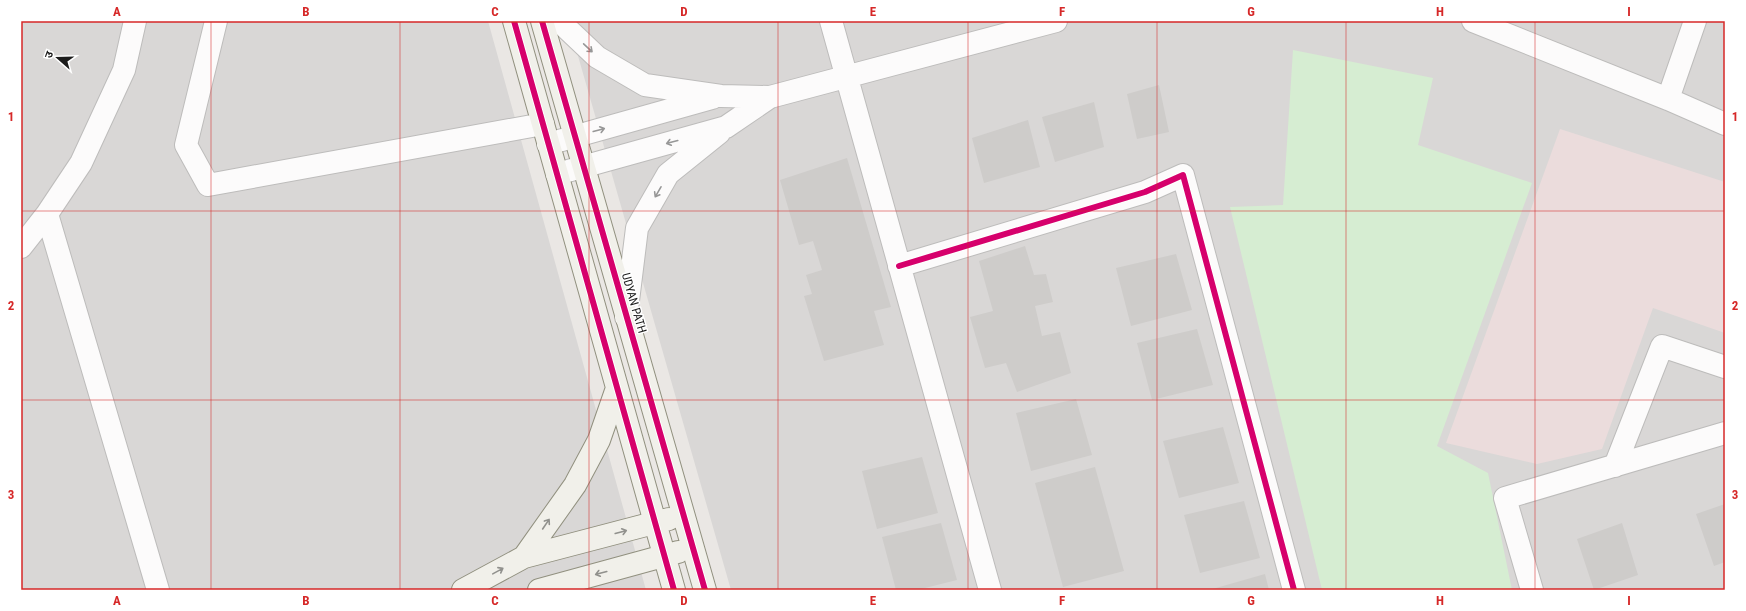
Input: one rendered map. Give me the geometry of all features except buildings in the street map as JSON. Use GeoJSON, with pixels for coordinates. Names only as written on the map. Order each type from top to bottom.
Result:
{"type":"FeatureCollection","features":[{"type":"Feature","properties":{"kind":"main road"},"geometry":{"type":"LineString","coordinates":[[514,21],[674,590]]}},
{"type":"Feature","properties":{"kind":"main road","name":"UDYAN PATH"},"geometry":{"type":"LineString","coordinates":[[542,21],[705,590]]}},
{"type":"Feature","properties":{"kind":"main road"},"geometry":{"type":"LineString","coordinates":[[524,557],[575,485],[599,440],[617,388]]}},
{"type":"Feature","properties":{"kind":"main road"},"geometry":{"type":"LineString","coordinates":[[463,590],[524,557],[684,515]]}},
{"type":"Feature","properties":{"kind":"main road"},"geometry":{"type":"LineString","coordinates":[[539,590],[693,548]]}},
{"type":"Feature","properties":{"kind":"street"},"geometry":{"type":"LineString","coordinates":[[21,247],[47,214],[81,163],[124,70],[135,21]]}},
{"type":"Feature","properties":{"kind":"street"},"geometry":{"type":"LineString","coordinates":[[216,21],[186,145],[208,185],[545,134],[575,136],[721,96]]}},
{"type":"Feature","properties":{"kind":"street"},"geometry":{"type":"LineString","coordinates":[[559,21],[597,57],[645,85],[721,96],[770,97],[1056,21]]}},
{"type":"Feature","properties":{"kind":"street"},"geometry":{"type":"LineString","coordinates":[[831,21],[990,590]]}},
{"type":"Feature","properties":{"kind":"street"},"geometry":{"type":"LineString","coordinates":[[1473,21],[1668,99],[1725,124]]}},
{"type":"Feature","properties":{"kind":"street"},"geometry":{"type":"LineString","coordinates":[[1668,99],[1695,21]]}},
{"type":"Feature","properties":{"kind":"street"},"geometry":{"type":"LineString","coordinates":[[626,317],[637,228],[668,174],[726,127],[770,97]]}},
{"type":"Feature","properties":{"kind":"street"},"geometry":{"type":"LineString","coordinates":[[557,174],[726,127]]}},
{"type":"Feature","properties":{"kind":"street"},"geometry":{"type":"LineString","coordinates":[[899,266],[1145,192],[1183,175],[1294,590]]}},
{"type":"Feature","properties":{"kind":"street"},"geometry":{"type":"LineString","coordinates":[[47,214],[158,590]]}},
{"type":"Feature","properties":{"kind":"street"},"geometry":{"type":"LineString","coordinates":[[1615,466],[1662,346],[1725,367]]}},
{"type":"Feature","properties":{"kind":"street"},"geometry":{"type":"LineString","coordinates":[[1532,590],[1505,498],[1725,433]]}},
{"type":"Feature","properties":{"kind":"shaded area"},"geometry":{"type":"Polygon","coordinates":[[[21,21],[488,21],[646,590],[21,590],[21,21]]]}},
{"type":"Feature","properties":{"kind":"shaded area"},"geometry":{"type":"Polygon","coordinates":[[[568,21],[1725,21],[1725,590],[731,590],[568,21]]]}},
{"type":"Feature","properties":{"kind":"shaded area"},"geometry":{"type":"Polygon","coordinates":[[[1560,129],[1725,182],[1725,333],[1653,308],[1602,449],[1537,464],[1446,443],[1560,129]]]}},
{"type":"Feature","properties":{"kind":"green space"},"geometry":{"type":"Polygon","coordinates":[[[1293,50],[1433,78],[1418,145],[1532,183],[1437,446],[1488,473],[1512,590],[1322,590],[1230,207],[1283,205],[1293,50]]]}},
{"type":"Feature","properties":{"kind":"cycle path"},"geometry":{"type":"LineString","coordinates":[[514,21],[674,590]]}},
{"type":"Feature","properties":{"kind":"cycle path"},"geometry":{"type":"LineString","coordinates":[[542,21],[705,590]]}},
{"type":"Feature","properties":{"kind":"cycle path"},"geometry":{"type":"LineString","coordinates":[[899,266],[1145,192],[1183,175],[1294,590]]}}]}
